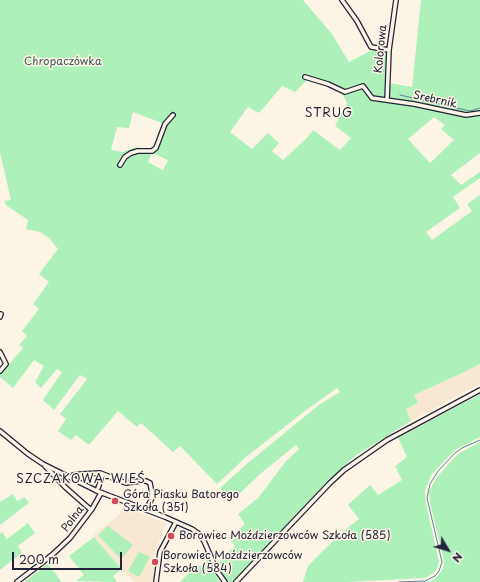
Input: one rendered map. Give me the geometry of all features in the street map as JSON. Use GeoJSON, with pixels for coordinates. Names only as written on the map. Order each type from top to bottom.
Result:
{"type":"FeatureCollection","features":[{"type":"Feature","properties":{"kind":"street"},"geometry":{"type":"LineString","coordinates":[[342,0],[357,21],[371,47],[389,50]]}},
{"type":"Feature","properties":{"kind":"street","name":"Kolorowa"},"geometry":{"type":"LineString","coordinates":[[387,100],[389,50],[396,0]]}},
{"type":"Feature","properties":{"kind":"street","name":"Srebrnik"},"geometry":{"type":"LineString","coordinates":[[305,77],[328,84],[345,92],[363,86],[372,98],[414,104],[466,115],[480,113]]}},
{"type":"Feature","properties":{"kind":"street"},"geometry":{"type":"LineString","coordinates":[[120,165],[125,157],[131,153],[138,151],[152,151],[156,148],[165,124],[173,115]]}},
{"type":"Feature","properties":{"kind":"street"},"geometry":{"type":"LineString","coordinates":[[0,352],[6,364],[0,371]]}},
{"type":"Feature","properties":{"kind":"street"},"geometry":{"type":"LineString","coordinates":[[236,582],[347,467],[387,440],[480,390]]}},
{"type":"Feature","properties":{"kind":"street"},"geometry":{"type":"LineString","coordinates":[[0,432],[43,464],[99,492],[189,527],[201,536],[207,546],[217,571],[225,582]]}},
{"type":"Feature","properties":{"kind":"street"},"geometry":{"type":"LineString","coordinates":[[43,464],[65,487],[91,510]]}},
{"type":"Feature","properties":{"kind":"street"},"geometry":{"type":"LineString","coordinates":[[72,478],[82,474],[103,474],[123,483],[140,481],[150,483],[152,498],[146,510]]}},
{"type":"Feature","properties":{"kind":"street","name":"Polna"},"geometry":{"type":"LineString","coordinates":[[18,582],[70,538],[91,510],[99,492],[103,474]]}},
{"type":"Feature","properties":{"kind":"street"},"geometry":{"type":"LineString","coordinates":[[156,582],[160,552],[176,522]]}},
{"type":"Feature","properties":{"kind":"shaded area"},"geometry":{"type":"Polygon","coordinates":[[[480,364],[480,384],[411,421],[406,409],[418,403],[414,395],[480,364]]]}},
{"type":"Feature","properties":{"kind":"shaded area"},"geometry":{"type":"Polygon","coordinates":[[[123,506],[166,523],[156,551],[153,582],[135,582],[123,571],[93,535],[119,515],[123,506]]]}},
{"type":"Feature","properties":{"kind":"green space","name":"Chropaczówka"},"geometry":{"type":"Polygon","coordinates":[[[0,0],[303,0],[332,34],[349,62],[370,51],[384,51],[387,53],[386,93],[389,83],[412,87],[421,0],[480,0],[480,153],[451,175],[461,185],[480,172],[480,178],[453,197],[460,208],[426,232],[432,240],[472,211],[467,204],[480,195],[480,364],[414,395],[418,403],[406,409],[411,421],[355,456],[323,486],[233,582],[230,582],[224,577],[217,564],[235,546],[229,538],[245,524],[238,514],[259,497],[286,461],[299,449],[296,445],[260,474],[231,502],[220,488],[249,462],[320,404],[340,392],[337,388],[305,411],[246,457],[217,484],[180,446],[173,452],[141,423],[137,427],[118,411],[89,445],[76,435],[71,440],[58,431],[66,419],[60,414],[87,379],[80,375],[54,410],[43,400],[62,372],[57,369],[41,388],[35,382],[44,366],[34,360],[13,388],[0,377],[0,375],[23,348],[19,345],[27,336],[22,331],[39,309],[33,304],[49,282],[39,274],[58,249],[49,238],[40,232],[26,229],[28,220],[6,205],[4,201],[11,200],[0,153],[0,0]],[[307,80],[295,92],[282,86],[259,113],[248,107],[230,132],[252,149],[268,133],[279,143],[272,151],[283,160],[307,138],[313,130],[340,150],[351,138],[335,126],[347,103],[343,95],[335,89],[307,80]],[[133,112],[129,128],[117,127],[111,150],[123,152],[136,147],[152,149],[162,123],[133,112]],[[434,117],[408,139],[430,163],[454,140],[441,129],[445,125],[434,117]],[[152,153],[148,162],[163,170],[168,160],[152,153]]]}},
{"type":"Feature","properties":{"kind":"green space"},"geometry":{"type":"Polygon","coordinates":[[[480,394],[480,437],[455,450],[432,474],[425,490],[426,504],[439,561],[437,569],[425,578],[348,582],[303,582],[308,566],[342,532],[359,519],[348,505],[370,485],[378,495],[402,480],[395,466],[407,457],[398,438],[480,394]]]}},
{"type":"Feature","properties":{"kind":"green space"},"geometry":{"type":"Polygon","coordinates":[[[480,442],[480,582],[427,582],[433,580],[439,575],[443,568],[444,561],[430,503],[429,492],[437,477],[458,454],[480,442]]]}},
{"type":"Feature","properties":{"kind":"green space"},"geometry":{"type":"Polygon","coordinates":[[[13,494],[17,501],[25,497],[29,503],[0,525],[0,502],[13,494]]]}},
{"type":"Feature","properties":{"kind":"green space"},"geometry":{"type":"Polygon","coordinates":[[[28,523],[35,533],[18,546],[22,553],[0,570],[0,534],[2,532],[7,539],[28,523]]]}},
{"type":"Feature","properties":{"kind":"green space"},"geometry":{"type":"Polygon","coordinates":[[[108,526],[133,545],[121,559],[98,535],[108,526]]]}},
{"type":"Feature","properties":{"kind":"green space"},"geometry":{"type":"Polygon","coordinates":[[[94,537],[124,572],[120,570],[113,576],[117,582],[76,581],[84,575],[69,556],[94,537]]]}},
{"type":"Feature","properties":{"kind":"green space"},"geometry":{"type":"Polygon","coordinates":[[[139,552],[150,557],[139,577],[128,571],[139,552]]]}},
{"type":"Feature","properties":{"kind":"green space"},"geometry":{"type":"Polygon","coordinates":[[[208,559],[210,566],[220,582],[180,582],[197,565],[201,566],[208,559]]]}},
{"type":"Feature","properties":{"kind":"green space"},"geometry":{"type":"Polygon","coordinates":[[[48,564],[62,582],[24,582],[48,564]]]}},
{"type":"Feature","properties":{"kind":"waterway"},"geometry":{"type":"LineString","coordinates":[[400,95],[470,111],[480,108]]}},
{"type":"Feature","properties":{"kind":"waterway"},"geometry":{"type":"LineString","coordinates":[[398,582],[425,581],[435,576],[439,571],[442,562],[427,498],[430,484],[438,471],[455,453],[462,448],[480,440]]}},
{"type":"Feature","properties":{"kind":"place","name":"Góra Piasku Batorego Szkoła (351)"},"geometry":{"type":"Point","coordinates":[115,501]}},
{"type":"Feature","properties":{"kind":"place","name":"Borowiec Moździerzowców Szkoła (585)"},"geometry":{"type":"Point","coordinates":[171,536]}},
{"type":"Feature","properties":{"kind":"place","name":"Borowiec Moździerzowców Szkoła (584)"},"geometry":{"type":"Point","coordinates":[155,562]}},
{"type":"Feature","properties":{"kind":"district","name":"STRUG"},"geometry":{"type":"Point","coordinates":[329,114]}},
{"type":"Feature","properties":{"kind":"district","name":"SZCZAKOWA-WIEŚ"},"geometry":{"type":"Point","coordinates":[81,480]}}]}
